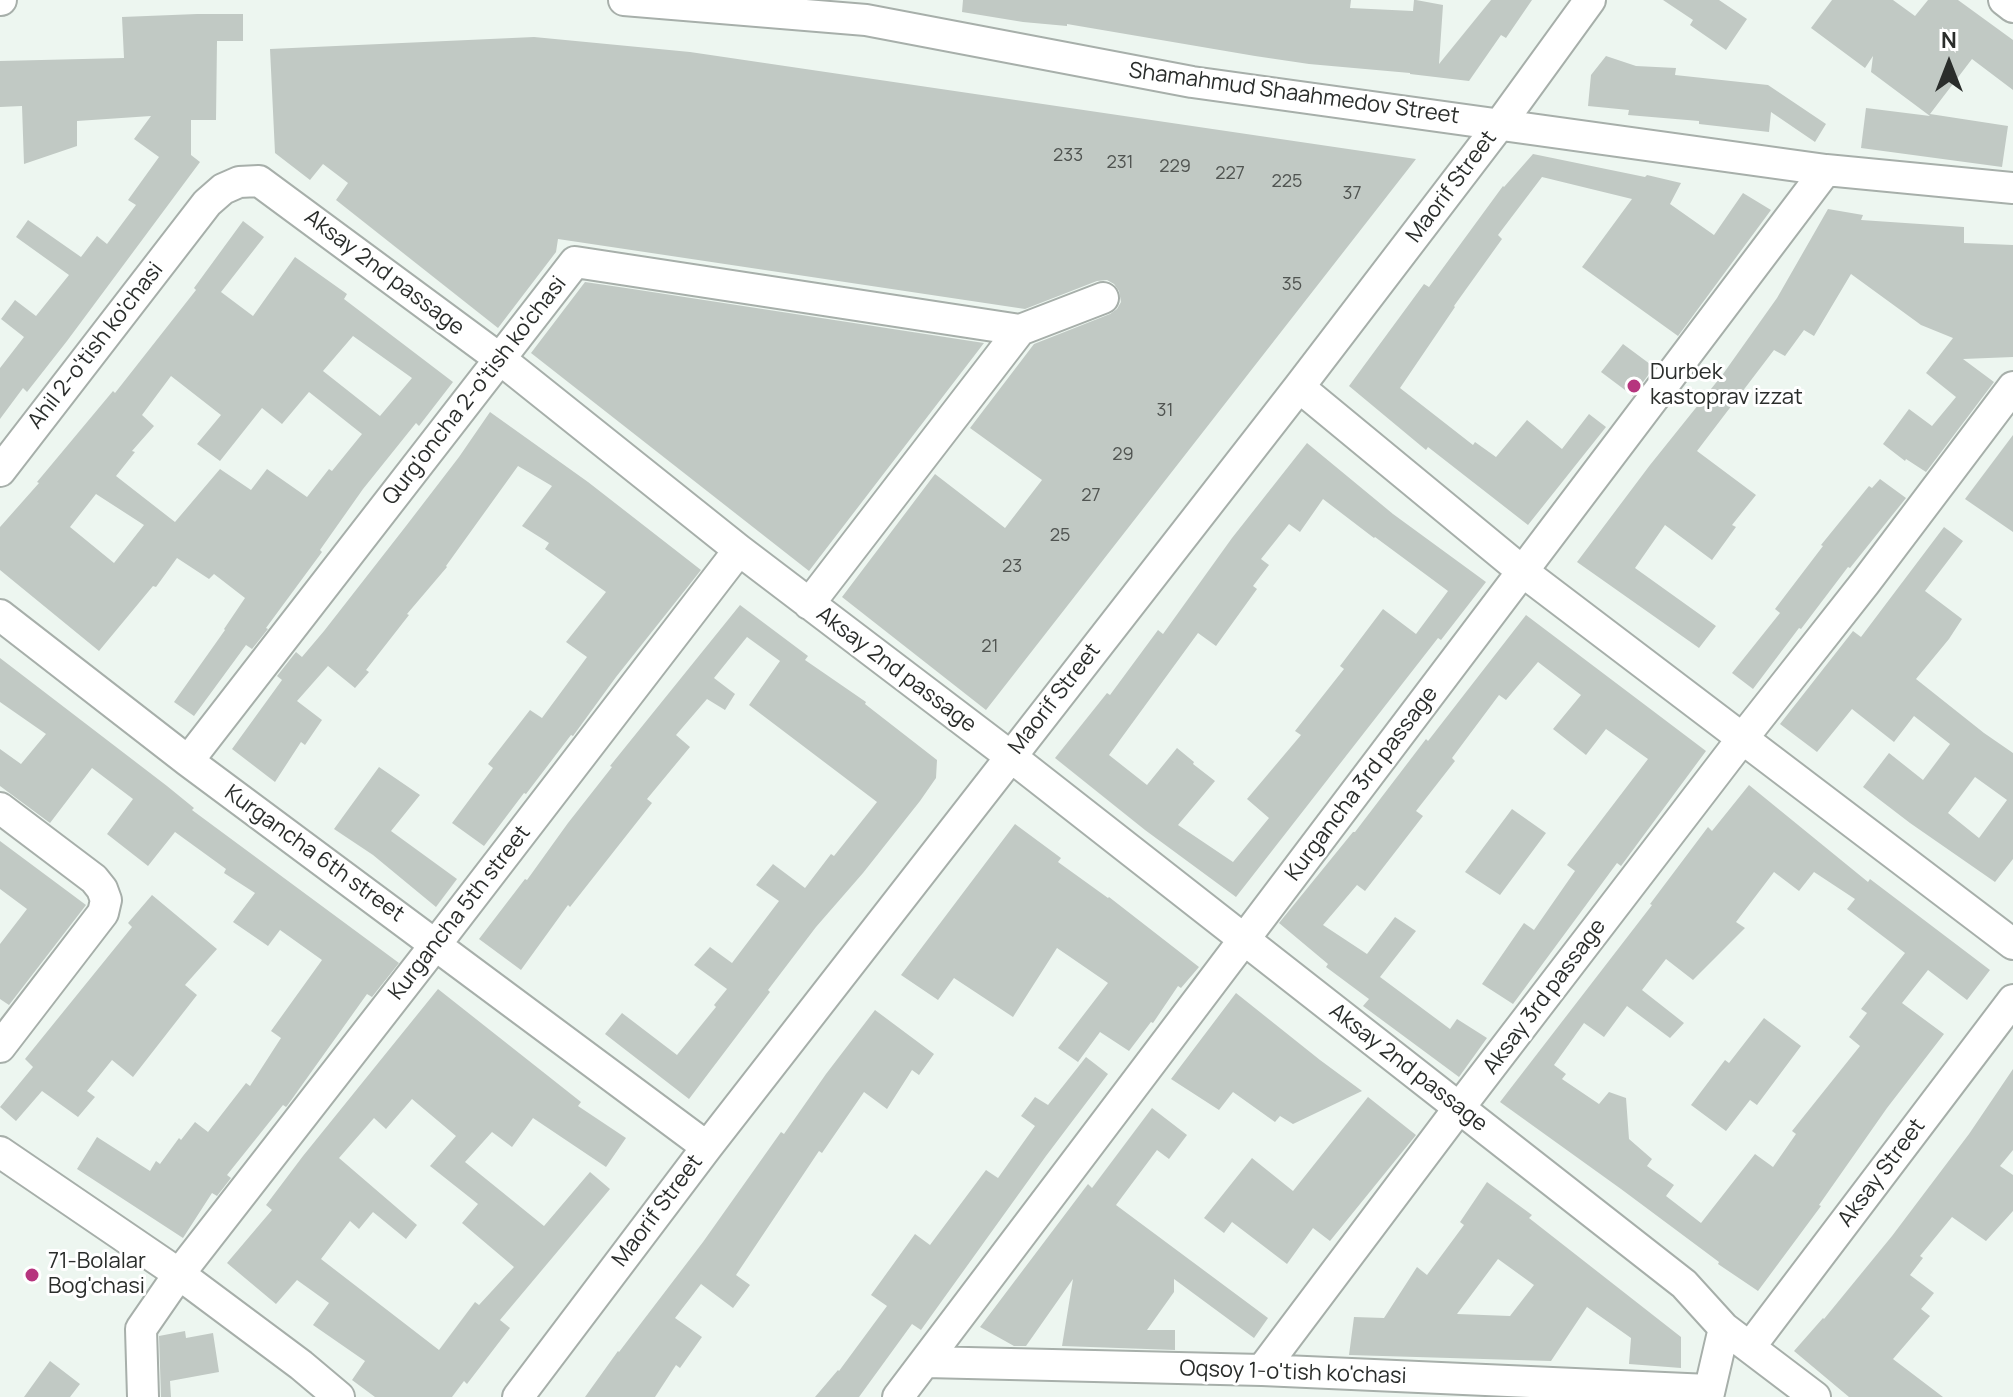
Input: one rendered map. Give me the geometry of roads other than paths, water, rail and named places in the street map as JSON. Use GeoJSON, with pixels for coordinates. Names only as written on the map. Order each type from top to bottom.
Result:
{"type":"FeatureCollection","features":[{"type":"Feature","properties":{"kind":"street","name":"Shamahmud Shaahmedov Street"},"geometry":{"type":"LineString","coordinates":[[624,0],[867,10],[1192,82],[1826,170],[2013,188]]}},
{"type":"Feature","properties":{"kind":"street","name":"Maorif Street"},"geometry":{"type":"LineString","coordinates":[[518,1397],[707,1147],[1299,387],[1500,124],[1590,0]]}},
{"type":"Feature","properties":{"kind":"street"},"geometry":{"type":"LineString","coordinates":[[2004,0],[2013,7]]}},
{"type":"Feature","properties":{"kind":"street","name":"Kurgancha 3rd passage"},"geometry":{"type":"LineString","coordinates":[[898,1397],[1826,170]]}},
{"type":"Feature","properties":{"kind":"street","name":"Aksay 2nd passage"},"geometry":{"type":"LineString","coordinates":[[192,221],[223,189],[239,182],[259,181],[500,359],[739,550],[1010,756],[1684,1284],[1724,1328],[1815,1397]]}},
{"type":"Feature","properties":{"kind":"street","name":"Ahil 2-o'tish ko'chasi"},"geometry":{"type":"LineString","coordinates":[[0,471],[192,221]]}},
{"type":"Feature","properties":{"kind":"street","name":"Qurg'oncha 2-o'tish ko'chasi"},"geometry":{"type":"LineString","coordinates":[[188,761],[575,262],[1020,330]]}},
{"type":"Feature","properties":{"kind":"street"},"geometry":{"type":"LineString","coordinates":[[809,604],[1020,330],[1103,298]]}},
{"type":"Feature","properties":{"kind":"street"},"geometry":{"type":"LineString","coordinates":[[1299,387],[1522,571],[2013,944]]}},
{"type":"Feature","properties":{"kind":"street","name":"Aksay 3rd passage"},"geometry":{"type":"LineString","coordinates":[[1262,1370],[1459,1108],[2013,387]]}},
{"type":"Feature","properties":{"kind":"street","name":"Kurgancha 5th street"},"geometry":{"type":"LineString","coordinates":[[143,1397],[141,1329],[179,1274],[739,550]]}},
{"type":"Feature","properties":{"kind":"street","name":"Kurgancha 6th street"},"geometry":{"type":"LineString","coordinates":[[0,615],[188,761],[707,1147]]}},
{"type":"Feature","properties":{"kind":"street"},"geometry":{"type":"LineString","coordinates":[[0,808],[94,879],[106,900],[103,913],[0,1047]]}},
{"type":"Feature","properties":{"kind":"street","name":"Aksay Street"},"geometry":{"type":"LineString","coordinates":[[1750,1347],[2013,1000]]}},
{"type":"Feature","properties":{"kind":"street"},"geometry":{"type":"LineString","coordinates":[[0,1152],[179,1274],[339,1397]]}},
{"type":"Feature","properties":{"kind":"street"},"geometry":{"type":"LineString","coordinates":[[1708,1394],[1724,1328]]}},
{"type":"Feature","properties":{"kind":"street","name":"Oqsoy 1-o'tish ko'chasi"},"geometry":{"type":"LineString","coordinates":[[926,1362],[1262,1370],[1708,1394]]}},
{"type":"Feature","properties":{"kind":"place","name":"Durbek kastoprav izzat"},"geometry":{"type":"Point","coordinates":[1634,386]}},
{"type":"Feature","properties":{"kind":"place","name":"71-Bolalar Bog'chasi"},"geometry":{"type":"Point","coordinates":[32,1275]}}]}
